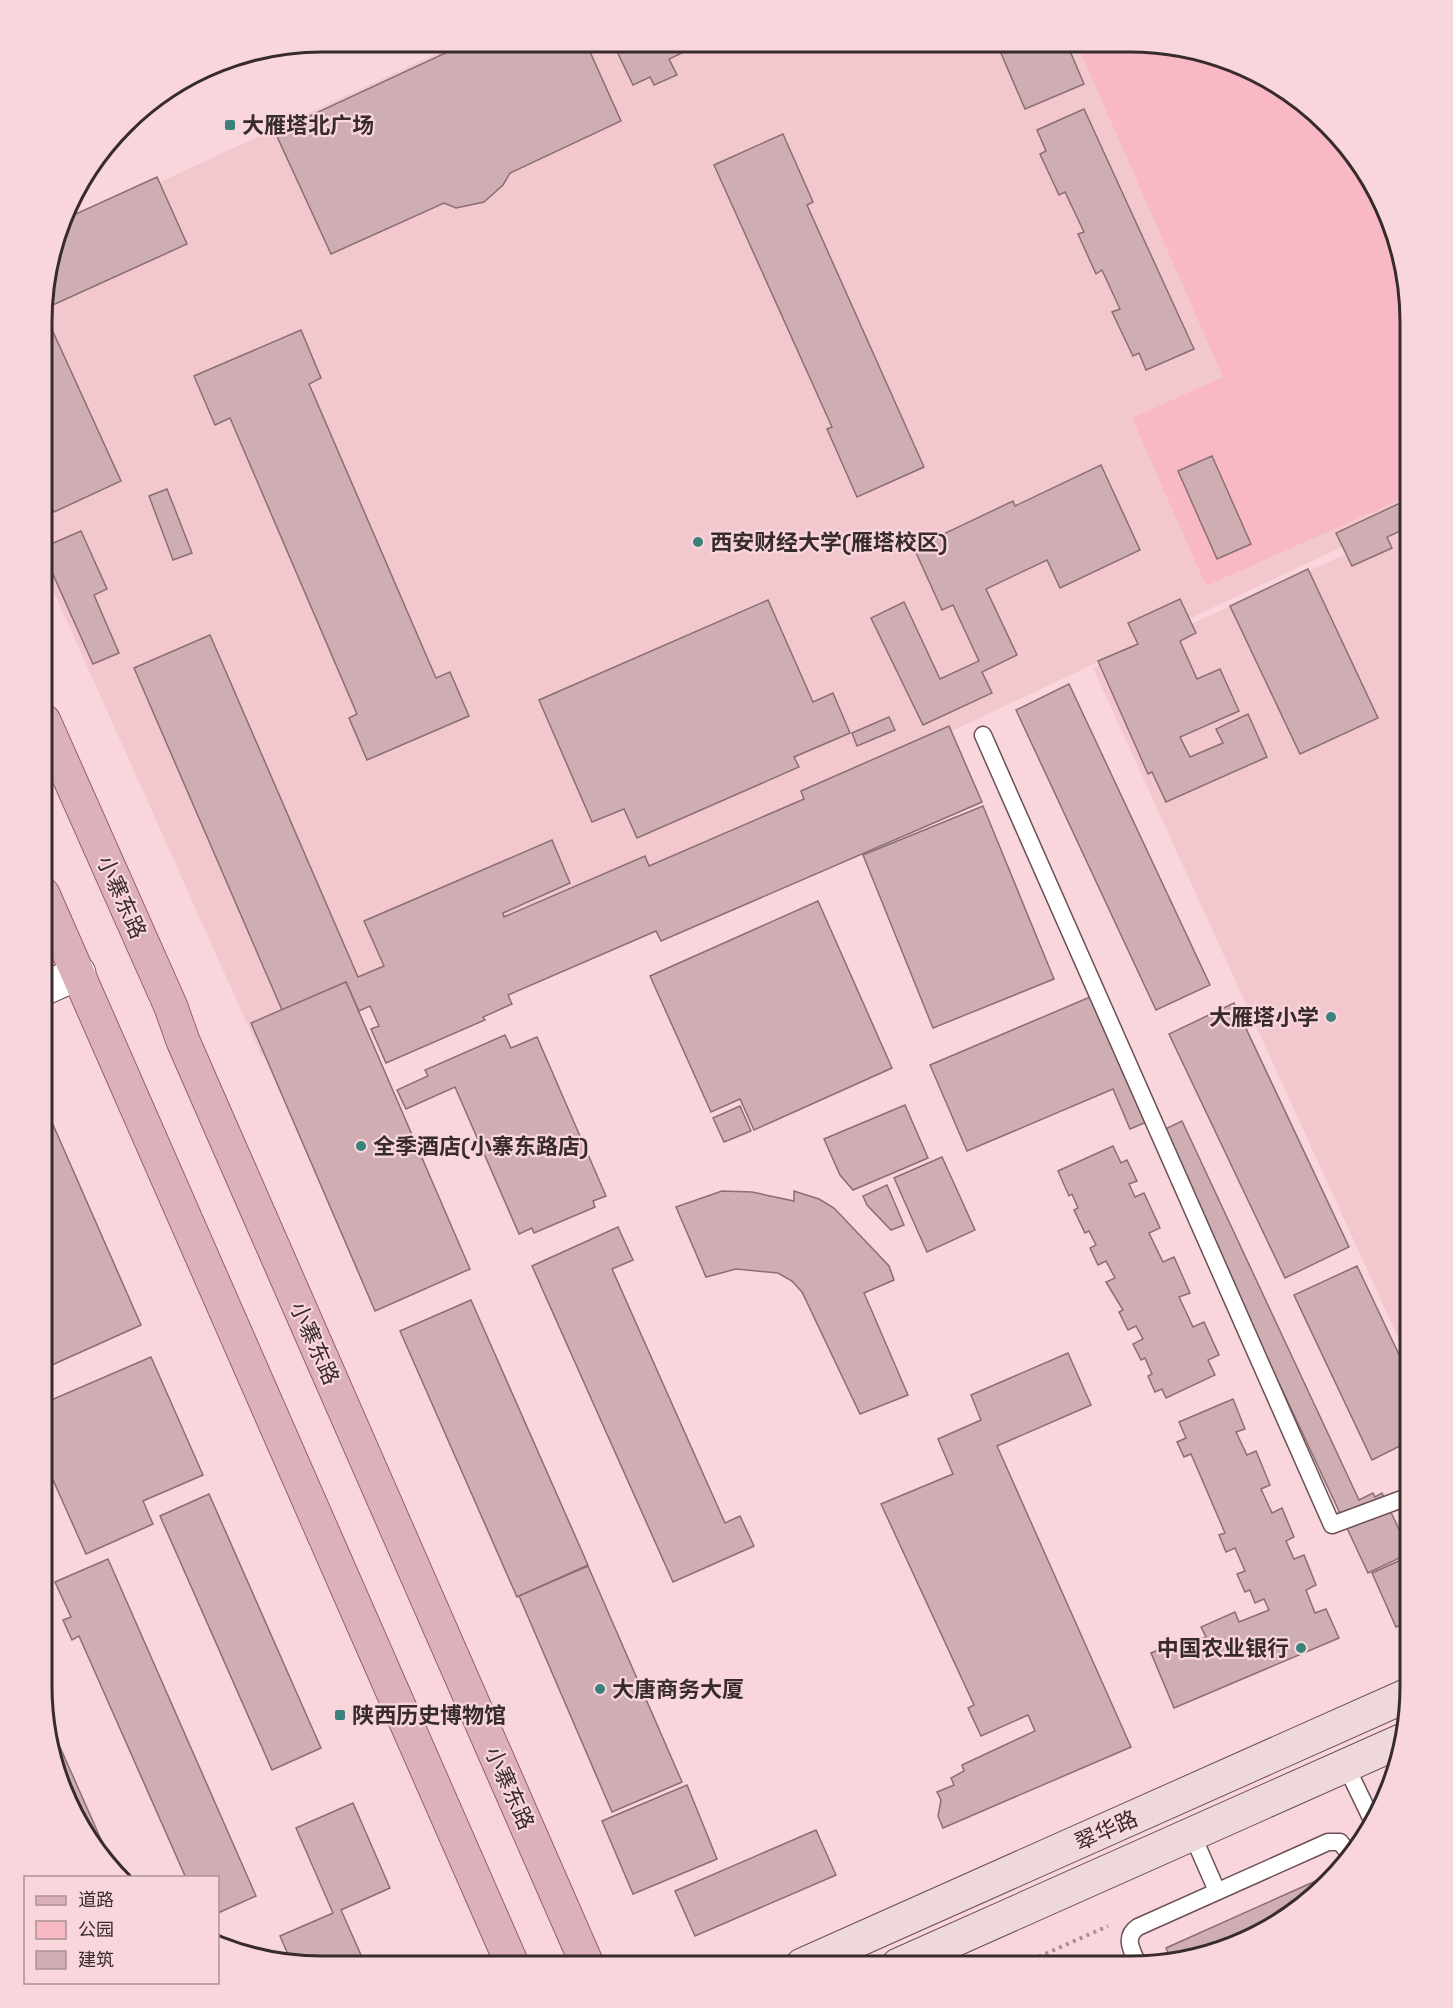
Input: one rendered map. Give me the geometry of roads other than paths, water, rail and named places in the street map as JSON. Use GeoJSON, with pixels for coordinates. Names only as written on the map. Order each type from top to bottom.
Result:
{"type":"FeatureCollection","features":[{"type":"Feature","properties":{"kind":"main road","name":"小寨东路"},"geometry":{"type":"LineString","coordinates":[[52,739],[171,1007],[183,1041],[583,1956]]}},
{"type":"Feature","properties":{"kind":"main road"},"geometry":{"type":"LineString","coordinates":[[52,914],[509,1956]]}},
{"type":"Feature","properties":{"kind":"main road","name":"翠华路"},"geometry":{"type":"LineString","coordinates":[[822,1956],[1400,1698]]}},
{"type":"Feature","properties":{"kind":"main road","name":"翠华路"},"geometry":{"type":"LineString","coordinates":[[918,1956],[1394,1744]]}},
{"type":"Feature","properties":{"kind":"street"},"geometry":{"type":"LineString","coordinates":[[52,985],[79,974]]}},
{"type":"Feature","properties":{"kind":"lane"},"geometry":{"type":"LineString","coordinates":[[983,735],[1332,1525],[1400,1500]]}},
{"type":"Feature","properties":{"kind":"lane"},"geometry":{"type":"LineString","coordinates":[[1346,1766],[1369,1813]]}},
{"type":"Feature","properties":{"kind":"lane"},"geometry":{"type":"LineString","coordinates":[[1192,1834],[1217,1891]]}},
{"type":"Feature","properties":{"kind":"lane"},"geometry":{"type":"LineString","coordinates":[[1135,1956],[1129,1941],[1133,1930],[1334,1840],[1346,1848]]}},
{"type":"Feature","properties":{"kind":"place","name":"大雁塔北广场"},"geometry":{"type":"Point","coordinates":[230,125]}},
{"type":"Feature","properties":{"kind":"place","name":"西安财经大学(雁塔校区)"},"geometry":{"type":"Point","coordinates":[698,542]}},
{"type":"Feature","properties":{"kind":"place","name":"大雁塔小学"},"geometry":{"type":"Point","coordinates":[1331,1017]}},
{"type":"Feature","properties":{"kind":"place","name":"全季酒店(小寨东路店)"},"geometry":{"type":"Point","coordinates":[361,1146]}},
{"type":"Feature","properties":{"kind":"place","name":"中国农业银行"},"geometry":{"type":"Point","coordinates":[1301,1648]}},
{"type":"Feature","properties":{"kind":"place","name":"大唐商务大厦"},"geometry":{"type":"Point","coordinates":[600,1689]}},
{"type":"Feature","properties":{"kind":"place","name":"陕西历史博物馆"},"geometry":{"type":"Point","coordinates":[340,1715]}}]}
